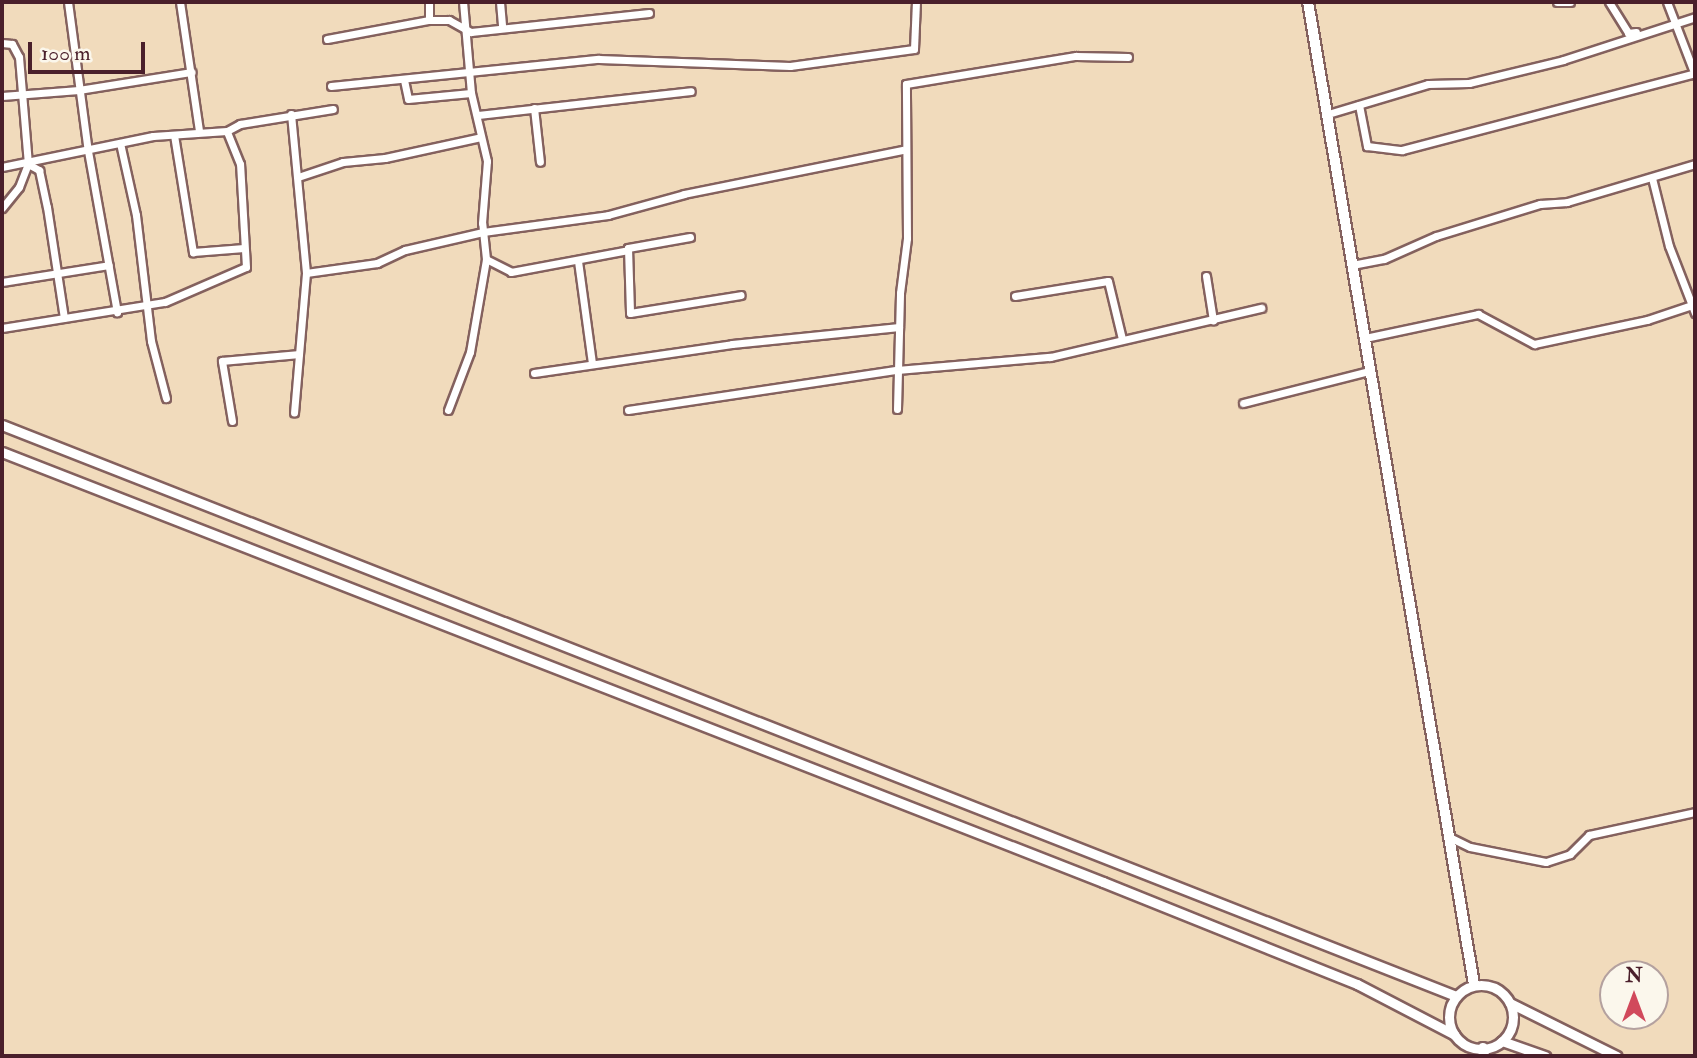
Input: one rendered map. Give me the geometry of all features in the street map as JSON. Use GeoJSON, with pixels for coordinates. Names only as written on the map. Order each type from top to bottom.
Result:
{"type":"FeatureCollection","features":[{"type":"Feature","properties":{"kind":"main road"},"geometry":{"type":"LineString","coordinates":[[1308,2],[1474,985]]}},
{"type":"Feature","properties":{"kind":"street"},"geometry":{"type":"LineString","coordinates":[[68,2],[88,151],[117,312]]}},
{"type":"Feature","properties":{"kind":"street"},"geometry":{"type":"LineString","coordinates":[[180,2],[199,130]]}},
{"type":"Feature","properties":{"kind":"street"},"geometry":{"type":"LineString","coordinates":[[429,2],[429,20]]}},
{"type":"Feature","properties":{"kind":"street"},"geometry":{"type":"LineString","coordinates":[[448,410],[470,352],[486,259],[483,232],[488,177],[478,115],[471,93],[463,2]]}},
{"type":"Feature","properties":{"kind":"street"},"geometry":{"type":"LineString","coordinates":[[500,2],[502,27]]}},
{"type":"Feature","properties":{"kind":"street"},"geometry":{"type":"LineString","coordinates":[[331,86],[599,59],[790,66],[914,49],[916,2]]}},
{"type":"Feature","properties":{"kind":"street"},"geometry":{"type":"LineString","coordinates":[[1557,2],[1570,2]]}},
{"type":"Feature","properties":{"kind":"street"},"geometry":{"type":"LineString","coordinates":[[1609,2],[1628,33],[1673,24]]}},
{"type":"Feature","properties":{"kind":"street"},"geometry":{"type":"LineString","coordinates":[[1359,105],[1367,146],[1402,150],[1695,74],[1673,24],[1667,2]]}},
{"type":"Feature","properties":{"kind":"street"},"geometry":{"type":"LineString","coordinates":[[327,39],[429,20],[449,20],[463,25],[471,32],[649,13]]}},
{"type":"Feature","properties":{"kind":"street"},"geometry":{"type":"LineString","coordinates":[[1328,114],[1428,84],[1469,83],[1563,60],[1695,17]]}},
{"type":"Feature","properties":{"kind":"street"},"geometry":{"type":"LineString","coordinates":[[2,43],[16,48],[28,164],[19,187],[2,208]]}},
{"type":"Feature","properties":{"kind":"street"},"geometry":{"type":"LineString","coordinates":[[897,409],[899,327],[907,238],[904,150],[906,84],[1076,56],[1128,57]]}},
{"type":"Feature","properties":{"kind":"street"},"geometry":{"type":"LineString","coordinates":[[2,96],[79,90],[192,72]]}},
{"type":"Feature","properties":{"kind":"street"},"geometry":{"type":"LineString","coordinates":[[404,80],[408,99],[471,93]]}},
{"type":"Feature","properties":{"kind":"street"},"geometry":{"type":"LineString","coordinates":[[478,115],[691,91]]}},
{"type":"Feature","properties":{"kind":"street"},"geometry":{"type":"LineString","coordinates":[[534,108],[540,162]]}},
{"type":"Feature","properties":{"kind":"street"},"geometry":{"type":"LineString","coordinates":[[2,167],[199,130],[227,131],[240,124],[333,109]]}},
{"type":"Feature","properties":{"kind":"street"},"geometry":{"type":"LineString","coordinates":[[291,114],[306,273],[294,412]]}},
{"type":"Feature","properties":{"kind":"street"},"geometry":{"type":"LineString","coordinates":[[2,328],[64,317],[117,312],[164,302],[227,278],[246,267],[240,164],[227,131]]}},
{"type":"Feature","properties":{"kind":"street"},"geometry":{"type":"LineString","coordinates":[[174,135],[193,253],[244,248]]}},
{"type":"Feature","properties":{"kind":"street"},"geometry":{"type":"LineString","coordinates":[[298,177],[343,162],[385,158],[481,136]]}},
{"type":"Feature","properties":{"kind":"street"},"geometry":{"type":"LineString","coordinates":[[121,143],[136,215],[145,305],[166,397]]}},
{"type":"Feature","properties":{"kind":"street"},"geometry":{"type":"LineString","coordinates":[[306,273],[377,263],[405,250],[483,232],[608,215],[684,194],[904,150]]}},
{"type":"Feature","properties":{"kind":"street"},"geometry":{"type":"LineString","coordinates":[[28,164],[38,170],[64,317]]}},
{"type":"Feature","properties":{"kind":"street"},"geometry":{"type":"LineString","coordinates":[[1352,265],[1384,259],[1436,236],[1540,204],[1567,202],[1695,164]]}},
{"type":"Feature","properties":{"kind":"street"},"geometry":{"type":"LineString","coordinates":[[1365,338],[1478,314],[1534,344],[1694,309],[1669,246],[1653,178]]}},
{"type":"Feature","properties":{"kind":"street"},"geometry":{"type":"LineString","coordinates":[[486,259],[511,272],[690,237]]}},
{"type":"Feature","properties":{"kind":"street"},"geometry":{"type":"LineString","coordinates":[[628,250],[630,313],[741,295]]}},
{"type":"Feature","properties":{"kind":"street"},"geometry":{"type":"LineString","coordinates":[[578,261],[592,363]]}},
{"type":"Feature","properties":{"kind":"street"},"geometry":{"type":"LineString","coordinates":[[2,282],[109,265]]}},
{"type":"Feature","properties":{"kind":"street"},"geometry":{"type":"LineString","coordinates":[[1206,276],[1213,320]]}},
{"type":"Feature","properties":{"kind":"street"},"geometry":{"type":"LineString","coordinates":[[1015,296],[1108,281],[1122,339]]}},
{"type":"Feature","properties":{"kind":"street"},"geometry":{"type":"LineString","coordinates":[[628,410],[897,370],[1050,357],[1261,308]]}},
{"type":"Feature","properties":{"kind":"street"},"geometry":{"type":"LineString","coordinates":[[534,373],[592,363],[899,327]]}},
{"type":"Feature","properties":{"kind":"street"},"geometry":{"type":"LineString","coordinates":[[232,421],[222,360],[299,354]]}},
{"type":"Feature","properties":{"kind":"street"},"geometry":{"type":"LineString","coordinates":[[1242,403],[1369,371]]}},
{"type":"Feature","properties":{"kind":"street"},"geometry":{"type":"LineString","coordinates":[[2,425],[1457,996]]}},
{"type":"Feature","properties":{"kind":"street"},"geometry":{"type":"LineString","coordinates":[[2,452],[1116,887],[1357,984],[1484,1052],[1502,1041],[1513,1023],[1510,1003]]}},
{"type":"Feature","properties":{"kind":"street"},"geometry":{"type":"LineString","coordinates":[[1447,835],[1470,848],[1546,862],[1570,854],[1589,835],[1695,812]]}},
{"type":"Feature","properties":{"kind":"street"},"geometry":{"type":"LineString","coordinates":[[1455,1035],[1449,1016],[1457,996],[1474,985],[1495,988],[1510,1003],[1616,1056]]}},
{"type":"Feature","properties":{"kind":"street"},"geometry":{"type":"LineString","coordinates":[[1502,1041],[1545,1056]]}}]}
